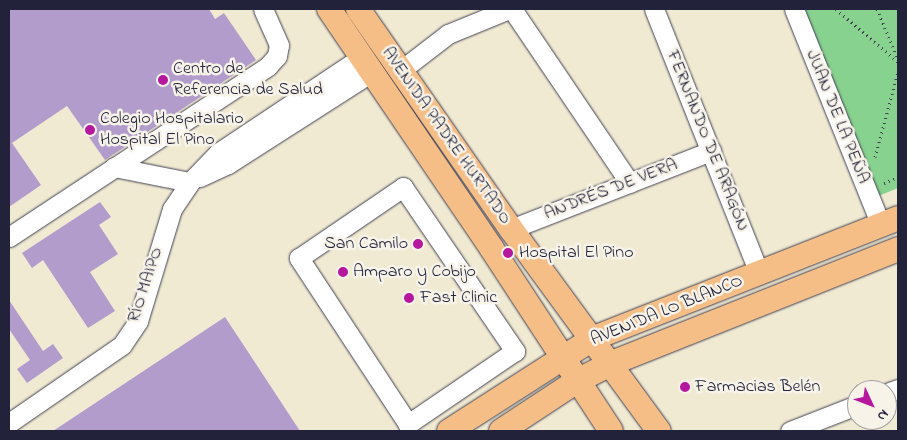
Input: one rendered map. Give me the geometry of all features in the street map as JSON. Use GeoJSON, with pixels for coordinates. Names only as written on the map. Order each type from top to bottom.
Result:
{"type":"FeatureCollection","features":[{"type":"Feature","properties":{"kind":"main road","name":"AVENIDA PADRE HURTADO"},"geometry":{"type":"LineString","coordinates":[[329,9],[611,431]]}},
{"type":"Feature","properties":{"kind":"main road","name":"AVENIDA PADRE HURTADO"},"geometry":{"type":"LineString","coordinates":[[358,9],[512,229],[594,338],[659,431]]}},
{"type":"Feature","properties":{"kind":"main road","name":"AVENIDA LO BLANCO"},"geometry":{"type":"LineString","coordinates":[[449,431],[594,338],[890,222]]}},
{"type":"Feature","properties":{"kind":"main road","name":"AVENIDA LO BLANCO"},"geometry":{"type":"LineString","coordinates":[[501,431],[577,381],[612,363],[898,249]]}},
{"type":"Feature","properties":{"kind":"street"},"geometry":{"type":"LineString","coordinates":[[9,237],[272,61],[279,45],[263,9]]}},
{"type":"Feature","properties":{"kind":"street"},"geometry":{"type":"LineString","coordinates":[[400,71],[448,34],[511,9],[630,183]]}},
{"type":"Feature","properties":{"kind":"street","name":"FERNANDO DE ARAGÓN"},"geometry":{"type":"LineString","coordinates":[[654,9],[759,273]]}},
{"type":"Feature","properties":{"kind":"street","name":"JUAN DE LA PEÑA"},"geometry":{"type":"LineString","coordinates":[[794,9],[867,190],[890,222]]}},
{"type":"Feature","properties":{"kind":"street","name":"RÍO MAIPO"},"geometry":{"type":"LineString","coordinates":[[9,424],[122,345],[138,321],[165,224],[190,182],[218,153],[367,64]]}},
{"type":"Feature","properties":{"kind":"street","name":"ANDRÉS DE VERA"},"geometry":{"type":"LineString","coordinates":[[512,229],[711,151]]}},
{"type":"Feature","properties":{"kind":"street"},"geometry":{"type":"LineString","coordinates":[[114,167],[190,182]]}},
{"type":"Feature","properties":{"kind":"street"},"geometry":{"type":"LineString","coordinates":[[403,187],[515,352],[408,424],[299,258],[403,187]]}},
{"type":"Feature","properties":{"kind":"street"},"geometry":{"type":"LineString","coordinates":[[790,431],[847,409]]}},
{"type":"Feature","properties":{"kind":"path"},"geometry":{"type":"LineString","coordinates":[[836,9],[898,60]]}},
{"type":"Feature","properties":{"kind":"path"},"geometry":{"type":"LineString","coordinates":[[877,9],[898,60]]}},
{"type":"Feature","properties":{"kind":"path"},"geometry":{"type":"LineString","coordinates":[[867,190],[898,72]]}},
{"type":"Feature","properties":{"kind":"green space"},"geometry":{"type":"Polygon","coordinates":[[[800,9],[898,9],[898,188],[876,197],[800,9]]]}},
{"type":"Feature","properties":{"kind":"building"},"geometry":{"type":"Polygon","coordinates":[[[9,9],[209,9],[215,19],[224,13],[256,60],[105,160],[67,106],[12,143],[41,185],[9,207],[9,9]]]}},
{"type":"Feature","properties":{"kind":"building"},"geometry":{"type":"Polygon","coordinates":[[[100,202],[111,217],[99,225],[118,254],[90,272],[115,311],[88,328],[43,260],[32,268],[22,253],[100,202]]]}},
{"type":"Feature","properties":{"kind":"building"},"geometry":{"type":"Polygon","coordinates":[[[9,300],[43,351],[53,344],[63,358],[27,383],[17,369],[30,360],[9,329],[9,300]]]}},
{"type":"Feature","properties":{"kind":"building"},"geometry":{"type":"Polygon","coordinates":[[[225,317],[300,431],[53,431],[225,317]]]}},
{"type":"Feature","properties":{"kind":"place","name":"Centro de Referencia de Salud"},"geometry":{"type":"Point","coordinates":[163,80]}},
{"type":"Feature","properties":{"kind":"place","name":"Colegio Hospitalario Hospital El Pino"},"geometry":{"type":"Point","coordinates":[90,130]}},
{"type":"Feature","properties":{"kind":"place","name":"San Camilo"},"geometry":{"type":"Point","coordinates":[418,244]}},
{"type":"Feature","properties":{"kind":"place","name":"Hospital El Pino"},"geometry":{"type":"Point","coordinates":[508,253]}},
{"type":"Feature","properties":{"kind":"place","name":"Amparo y Cobijo"},"geometry":{"type":"Point","coordinates":[343,272]}},
{"type":"Feature","properties":{"kind":"place","name":"Fast Clinic"},"geometry":{"type":"Point","coordinates":[409,298]}},
{"type":"Feature","properties":{"kind":"place","name":"Farmacias Belén"},"geometry":{"type":"Point","coordinates":[685,387]}}]}
